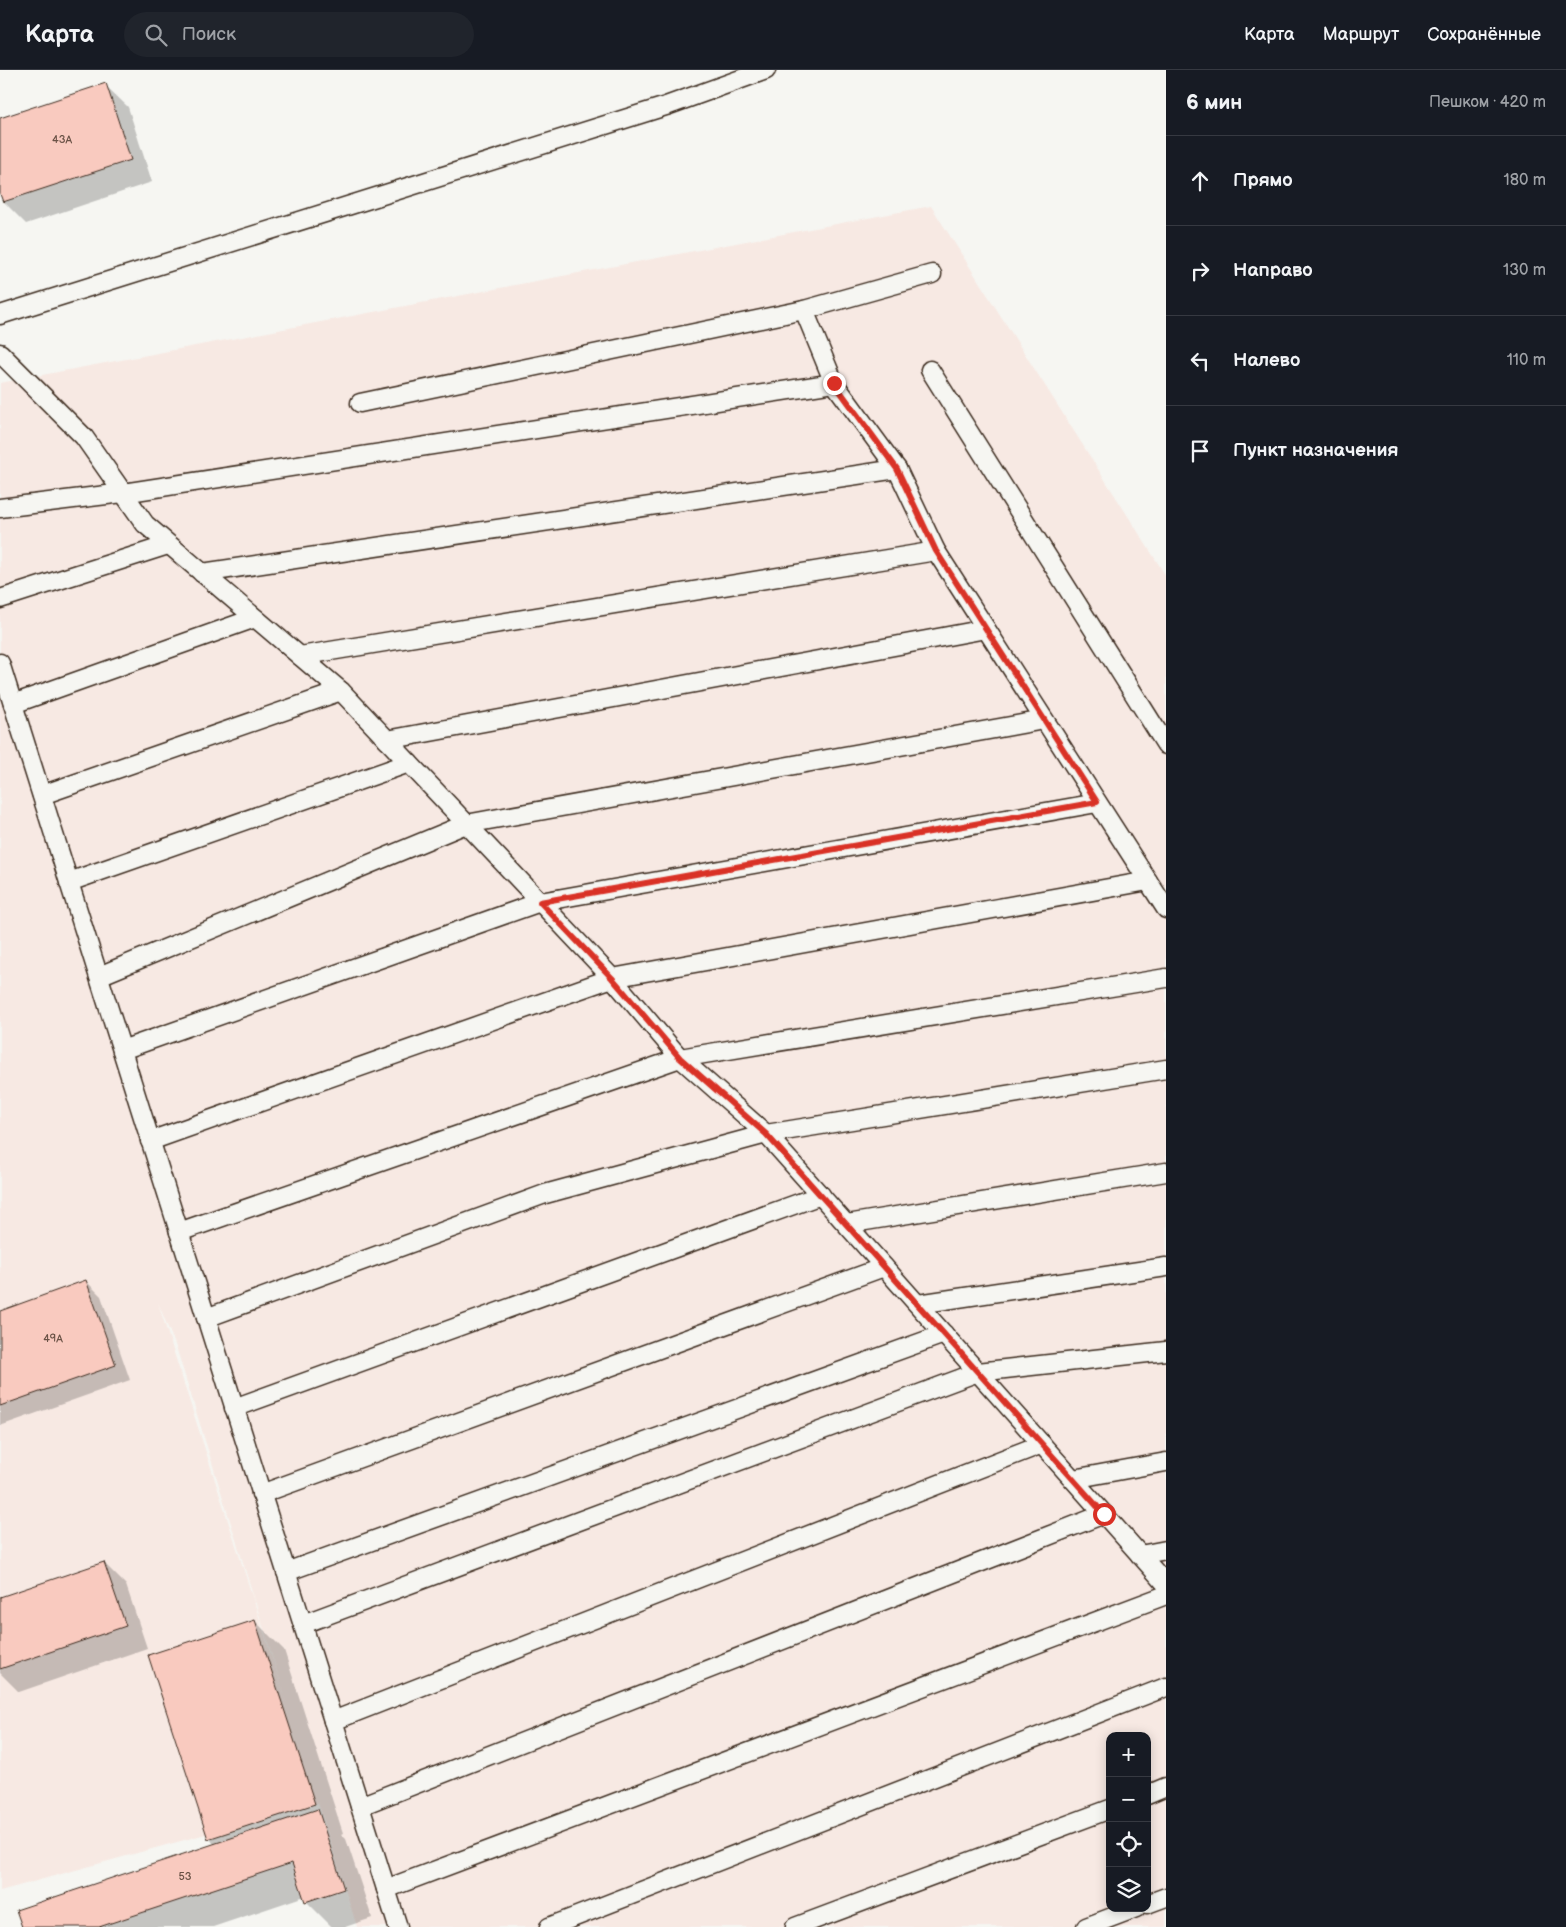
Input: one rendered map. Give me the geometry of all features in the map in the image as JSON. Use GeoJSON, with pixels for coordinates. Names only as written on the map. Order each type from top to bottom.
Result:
{"type":"FeatureCollection","features":[{"type":"Feature","properties":{"kind":"lane"},"geometry":{"type":"LineString","coordinates":[[0,315],[666,106],[766,70]]}},
{"type":"Feature","properties":{"kind":"lane"},"geometry":{"type":"LineString","coordinates":[[360,403],[804,310],[932,274]]}},
{"type":"Feature","properties":{"kind":"lane"},"geometry":{"type":"LineString","coordinates":[[804,310],[834,383],[897,469],[936,551],[1166,909]]}},
{"type":"Feature","properties":{"kind":"lane"},"geometry":{"type":"LineString","coordinates":[[0,353],[84,437],[145,524],[340,692],[612,978],[680,1058],[766,1134],[1166,1584]]}},
{"type":"Feature","properties":{"kind":"lane"},"geometry":{"type":"LineString","coordinates":[[930,370],[1166,745]]}},
{"type":"Feature","properties":{"kind":"lane"},"geometry":{"type":"LineString","coordinates":[[0,508],[123,493],[834,383]]}},
{"type":"Feature","properties":{"kind":"lane"},"geometry":{"type":"LineString","coordinates":[[202,573],[897,469]]}},
{"type":"Feature","properties":{"kind":"lane"},"geometry":{"type":"LineString","coordinates":[[0,599],[168,545]]}},
{"type":"Feature","properties":{"kind":"lane"},"geometry":{"type":"LineString","coordinates":[[300,656],[936,551]]}},
{"type":"Feature","properties":{"kind":"lane"},"geometry":{"type":"LineString","coordinates":[[13,704],[255,618]]}},
{"type":"Feature","properties":{"kind":"lane"},"geometry":{"type":"LineString","coordinates":[[386,740],[986,629]]}},
{"type":"Feature","properties":{"kind":"lane"},"geometry":{"type":"LineString","coordinates":[[0,663],[398,1927]]}},
{"type":"Feature","properties":{"kind":"lane"},"geometry":{"type":"LineString","coordinates":[[42,795],[340,692]]}},
{"type":"Feature","properties":{"kind":"lane"},"geometry":{"type":"LineString","coordinates":[[99,976],[466,824],[1044,720]]}},
{"type":"Feature","properties":{"kind":"lane"},"geometry":{"type":"LineString","coordinates":[[69,882],[409,763]]}},
{"type":"Feature","properties":{"kind":"lane"},"geometry":{"type":"LineString","coordinates":[[122,1050],[540,902],[1097,802]]}},
{"type":"Feature","properties":{"kind":"lane"},"geometry":{"type":"LineString","coordinates":[[150,1141],[612,978],[1148,880]]}},
{"type":"Feature","properties":{"kind":"lane"},"geometry":{"type":"LineString","coordinates":[[179,1232],[680,1058],[1166,978]]}},
{"type":"Feature","properties":{"kind":"lane"},"geometry":{"type":"LineString","coordinates":[[206,1318],[544,1194],[766,1134],[1166,1069]]}},
{"type":"Feature","properties":{"kind":"lane"},"geometry":{"type":"LineString","coordinates":[[847,1224],[1166,1172]]}},
{"type":"Feature","properties":{"kind":"lane"},"geometry":{"type":"LineString","coordinates":[[234,1408],[821,1195]]}},
{"type":"Feature","properties":{"kind":"lane"},"geometry":{"type":"LineString","coordinates":[[262,1494],[884,1266]]}},
{"type":"Feature","properties":{"kind":"lane"},"geometry":{"type":"LineString","coordinates":[[918,1304],[1166,1268]]}},
{"type":"Feature","properties":{"kind":"lane"},"geometry":{"type":"LineString","coordinates":[[286,1572],[944,1334]]}},
{"type":"Feature","properties":{"kind":"lane"},"geometry":{"type":"LineString","coordinates":[[303,1624],[978,1372],[1166,1351]]}},
{"type":"Feature","properties":{"kind":"lane"},"geometry":{"type":"LineString","coordinates":[[333,1721],[1042,1444]]}},
{"type":"Feature","properties":{"kind":"lane"},"geometry":{"type":"LineString","coordinates":[[1073,1479],[1166,1462]]}},
{"type":"Feature","properties":{"kind":"lane"},"geometry":{"type":"LineString","coordinates":[[360,1806],[1104,1514]]}},
{"type":"Feature","properties":{"kind":"lane"},"geometry":{"type":"LineString","coordinates":[[1140,1556],[1166,1550]]}},
{"type":"Feature","properties":{"kind":"lane"},"geometry":{"type":"LineString","coordinates":[[386,1888],[1166,1595]]}},
{"type":"Feature","properties":{"kind":"lane"},"geometry":{"type":"LineString","coordinates":[[549,1927],[1166,1687]]}},
{"type":"Feature","properties":{"kind":"lane"},"geometry":{"type":"LineString","coordinates":[[1151,1793],[1166,1788]]}},
{"type":"Feature","properties":{"kind":"lane"},"geometry":{"type":"LineString","coordinates":[[795,1927],[1106,1810]]}},
{"type":"Feature","properties":{"kind":"lane"},"geometry":{"type":"LineString","coordinates":[[1151,1903],[1166,1897]]}},
{"type":"Feature","properties":{"kind":"lane"},"geometry":{"type":"LineString","coordinates":[[1096,1925],[1127,1912]]}},
{"type":"Feature","properties":{"kind":"shaded area"},"geometry":{"type":"Polygon","coordinates":[[[931,206],[1166,576],[1166,1927],[357,1927],[318,1803],[0,1891],[0,383],[931,206]],[[158,1303],[287,1704],[176,1347],[158,1303]]]}},
{"type":"Feature","properties":{"kind":"building"},"geometry":{"type":"Polygon","coordinates":[[[106,83],[131,160],[3,202],[0,194],[0,118],[106,83]]]}},
{"type":"Feature","properties":{"kind":"building"},"geometry":{"type":"Polygon","coordinates":[[[86,1280],[116,1365],[0,1406],[0,1311],[86,1280]]]}},
{"type":"Feature","properties":{"kind":"building"},"geometry":{"type":"Polygon","coordinates":[[[104,1562],[126,1626],[0,1669],[0,1597],[104,1562]]]}},
{"type":"Feature","properties":{"kind":"building"},"geometry":{"type":"Polygon","coordinates":[[[255,1620],[315,1804],[208,1839],[148,1655],[255,1620]]]}},
{"type":"Feature","properties":{"kind":"building"},"geometry":{"type":"Polygon","coordinates":[[[318,1809],[344,1889],[305,1902],[292,1863],[99,1927],[22,1927],[16,1910],[318,1809]]]}},
{"type":"Feature","properties":{"kind":"route"},"geometry":{"type":"LineString","coordinates":[[834,383],[897,469],[936,551],[1097,802],[540,902],[612,978],[680,1058],[766,1134],[1104,1514]]}}]}
